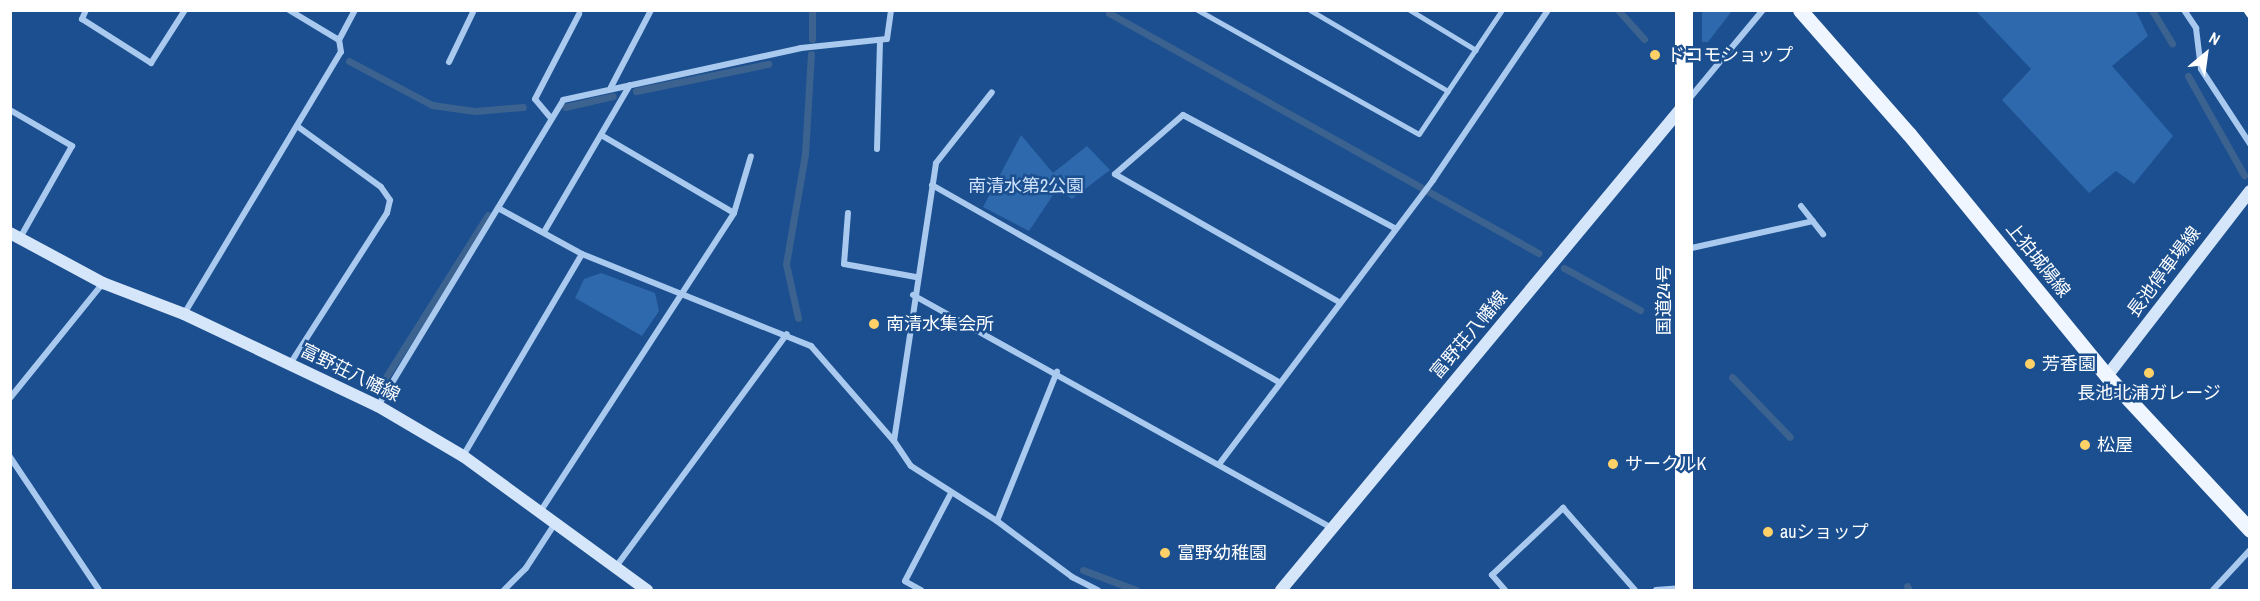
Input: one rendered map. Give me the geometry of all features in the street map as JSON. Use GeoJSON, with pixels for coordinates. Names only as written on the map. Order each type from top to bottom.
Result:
{"type":"FeatureCollection","features":[{"type":"Feature","properties":{"kind":"highway","name":"国道24号"},"geometry":{"type":"LineString","coordinates":[[1683,590],[1684,10]]}},
{"type":"Feature","properties":{"kind":"main road","name":"上狛城陽線"},"geometry":{"type":"LineString","coordinates":[[1800,10],[1909,134],[2108,376],[2250,530]]}},
{"type":"Feature","properties":{"kind":"main road","name":"富野荘八幡線"},"geometry":{"type":"LineString","coordinates":[[1281,591],[1685,104]]}},
{"type":"Feature","properties":{"kind":"main road","name":"長池停車場線"},"geometry":{"type":"LineString","coordinates":[[2108,376],[2250,191]]}},
{"type":"Feature","properties":{"kind":"main road","name":"富野荘八幡線"},"geometry":{"type":"LineString","coordinates":[[15,235],[103,283],[184,314],[378,406],[463,456],[556,522],[647,591]]}},
{"type":"Feature","properties":{"kind":"street"},"geometry":{"type":"LineString","coordinates":[[86,10],[81,19],[150,63],[185,10]]}},
{"type":"Feature","properties":{"kind":"street"},"geometry":{"type":"LineString","coordinates":[[289,10],[339,40]]}},
{"type":"Feature","properties":{"kind":"street"},"geometry":{"type":"LineString","coordinates":[[184,314],[340,52],[339,40],[355,10]]}},
{"type":"Feature","properties":{"kind":"street"},"geometry":{"type":"LineString","coordinates":[[449,62],[474,10]]}},
{"type":"Feature","properties":{"kind":"street"},"geometry":{"type":"LineString","coordinates":[[611,87],[651,10]]}},
{"type":"Feature","properties":{"kind":"street"},"geometry":{"type":"LineString","coordinates":[[378,406],[498,208],[550,117],[563,100],[611,87],[630,85],[801,48],[887,39],[891,10]]}},
{"type":"Feature","properties":{"kind":"street"},"geometry":{"type":"LineString","coordinates":[[1220,463],[1433,180],[1548,10]]}},
{"type":"Feature","properties":{"kind":"street"},"geometry":{"type":"LineString","coordinates":[[1685,104],[1763,10]]}},
{"type":"Feature","properties":{"kind":"street"},"geometry":{"type":"LineString","coordinates":[[2184,10],[2196,27],[2201,69],[2250,144]]}},
{"type":"Feature","properties":{"kind":"street"},"geometry":{"type":"LineString","coordinates":[[550,117],[535,99],[579,14]]}},
{"type":"Feature","properties":{"kind":"street"},"geometry":{"type":"LineString","coordinates":[[877,149],[880,40]]}},
{"type":"Feature","properties":{"kind":"street"},"geometry":{"type":"LineString","coordinates":[[544,232],[630,85]]}},
{"type":"Feature","properties":{"kind":"street"},"geometry":{"type":"LineString","coordinates":[[894,441],[913,295],[936,163],[992,92]]}},
{"type":"Feature","properties":{"kind":"street"},"geometry":{"type":"LineString","coordinates":[[10,110],[72,146],[15,235]]}},
{"type":"Feature","properties":{"kind":"street"},"geometry":{"type":"LineString","coordinates":[[1339,302],[1115,174],[1183,115],[1395,228]]}},
{"type":"Feature","properties":{"kind":"street"},"geometry":{"type":"LineString","coordinates":[[290,364],[387,213],[390,200],[381,187],[297,126]]}},
{"type":"Feature","properties":{"kind":"street"},"geometry":{"type":"LineString","coordinates":[[602,135],[734,213]]}},
{"type":"Feature","properties":{"kind":"street"},"geometry":{"type":"LineString","coordinates":[[540,512],[734,213],[752,156]]}},
{"type":"Feature","properties":{"kind":"street"},"geometry":{"type":"LineString","coordinates":[[932,185],[1279,382]]}},
{"type":"Feature","properties":{"kind":"street"},"geometry":{"type":"LineString","coordinates":[[1801,206],[1823,234]]}},
{"type":"Feature","properties":{"kind":"street"},"geometry":{"type":"LineString","coordinates":[[498,208],[582,254],[787,334],[811,346],[894,441],[911,466],[950,495],[997,521],[1072,577],[1098,591]]}},
{"type":"Feature","properties":{"kind":"street"},"geometry":{"type":"LineString","coordinates":[[848,213],[844,264],[916,277]]}},
{"type":"Feature","properties":{"kind":"street"},"geometry":{"type":"LineString","coordinates":[[1685,249],[1812,221]]}},
{"type":"Feature","properties":{"kind":"street"},"geometry":{"type":"LineString","coordinates":[[463,456],[582,254]]}},
{"type":"Feature","properties":{"kind":"street"},"geometry":{"type":"LineString","coordinates":[[10,398],[103,283]]}},
{"type":"Feature","properties":{"kind":"street"},"geometry":{"type":"LineString","coordinates":[[913,295],[1057,372],[1333,528]]}},
{"type":"Feature","properties":{"kind":"street"},"geometry":{"type":"LineString","coordinates":[[615,568],[787,334]]}},
{"type":"Feature","properties":{"kind":"street"},"geometry":{"type":"LineString","coordinates":[[997,521],[1057,372]]}},
{"type":"Feature","properties":{"kind":"street"},"geometry":{"type":"LineString","coordinates":[[10,457],[99,591]]}},
{"type":"Feature","properties":{"kind":"street"},"geometry":{"type":"LineString","coordinates":[[921,591],[905,581],[950,495]]}},
{"type":"Feature","properties":{"kind":"street"},"geometry":{"type":"LineString","coordinates":[[1505,591],[1492,575],[1563,508],[1635,591]]}},
{"type":"Feature","properties":{"kind":"street"},"geometry":{"type":"LineString","coordinates":[[504,591],[526,568],[556,522]]}},
{"type":"Feature","properties":{"kind":"street"},"geometry":{"type":"LineString","coordinates":[[2214,591],[2250,550]]}},
{"type":"Feature","properties":{"kind":"street"},"geometry":{"type":"LineString","coordinates":[[1656,591],[1683,590]]}},
{"type":"Feature","properties":{"kind":"lane"},"geometry":{"type":"LineString","coordinates":[[1198,10],[1419,134],[1502,10]]}},
{"type":"Feature","properties":{"kind":"lane"},"geometry":{"type":"LineString","coordinates":[[1310,10],[1448,90]]}},
{"type":"Feature","properties":{"kind":"lane"},"geometry":{"type":"LineString","coordinates":[[1410,10],[1476,50]]}},
{"type":"Feature","properties":{"kind":"green space"},"geometry":{"type":"Polygon","coordinates":[[[1702,11],[1732,11],[1708,42],[1702,42],[1702,11]]]}},
{"type":"Feature","properties":{"kind":"green space"},"geometry":{"type":"Polygon","coordinates":[[[1976,11],[2136,11],[2148,36],[2112,66],[2173,136],[2134,184],[2116,171],[2089,193],[2002,100],[2031,69],[1976,11]]]}},
{"type":"Feature","properties":{"kind":"green space","name":"南清水第2公園"},"geometry":{"type":"Polygon","coordinates":[[[1021,135],[1053,173],[1087,146],[1110,170],[1072,199],[1057,189],[1029,231],[983,207],[1021,135]]]}},
{"type":"Feature","properties":{"kind":"green space"},"geometry":{"type":"Polygon","coordinates":[[[601,273],[655,293],[659,311],[642,336],[575,298],[584,279],[601,273]]]}},
{"type":"Feature","properties":{"kind":"waterway"},"geometry":{"type":"LineString","coordinates":[[812,10],[812,39]]}},
{"type":"Feature","properties":{"kind":"waterway"},"geometry":{"type":"LineString","coordinates":[[1618,10],[1644,39]]}},
{"type":"Feature","properties":{"kind":"waterway"},"geometry":{"type":"LineString","coordinates":[[2152,10],[2172,43]]}},
{"type":"Feature","properties":{"kind":"waterway"},"geometry":{"type":"LineString","coordinates":[[1109,13],[1539,253]]}},
{"type":"Feature","properties":{"kind":"waterway"},"geometry":{"type":"LineString","coordinates":[[798,318],[786,264],[805,154],[811,54]]}},
{"type":"Feature","properties":{"kind":"waterway"},"geometry":{"type":"LineString","coordinates":[[349,61],[432,105],[475,111],[523,107]]}},
{"type":"Feature","properties":{"kind":"waterway"},"geometry":{"type":"LineString","coordinates":[[636,91],[768,64]]}},
{"type":"Feature","properties":{"kind":"waterway"},"geometry":{"type":"LineString","coordinates":[[2188,76],[2244,175]]}},
{"type":"Feature","properties":{"kind":"waterway"},"geometry":{"type":"LineString","coordinates":[[565,107],[613,96]]}},
{"type":"Feature","properties":{"kind":"waterway"},"geometry":{"type":"LineString","coordinates":[[377,391],[488,215]]}},
{"type":"Feature","properties":{"kind":"waterway"},"geometry":{"type":"LineString","coordinates":[[1564,268],[1640,310]]}},
{"type":"Feature","properties":{"kind":"waterway"},"geometry":{"type":"LineString","coordinates":[[1732,377],[1790,437]]}},
{"type":"Feature","properties":{"kind":"waterway"},"geometry":{"type":"LineString","coordinates":[[1083,570],[1136,590]]}},
{"type":"Feature","properties":{"kind":"waterway"},"geometry":{"type":"LineString","coordinates":[[1907,586],[1909,590]]}},
{"type":"Feature","properties":{"kind":"railway"},"geometry":{"type":"LineString","coordinates":[[2246,10],[2250,16]]}},
{"type":"Feature","properties":{"kind":"place","name":"ドコモショップ"},"geometry":{"type":"Point","coordinates":[1655,55]}},
{"type":"Feature","properties":{"kind":"place","name":"南清水集会所"},"geometry":{"type":"Point","coordinates":[874,324]}},
{"type":"Feature","properties":{"kind":"place","name":"芳香園"},"geometry":{"type":"Point","coordinates":[2030,364]}},
{"type":"Feature","properties":{"kind":"place","name":"長池北浦ガレージ"},"geometry":{"type":"Point","coordinates":[2149,373]}},
{"type":"Feature","properties":{"kind":"place","name":"松屋"},"geometry":{"type":"Point","coordinates":[2085,445]}},
{"type":"Feature","properties":{"kind":"place","name":"サークルK"},"geometry":{"type":"Point","coordinates":[1613,464]}},
{"type":"Feature","properties":{"kind":"place","name":"auショップ"},"geometry":{"type":"Point","coordinates":[1768,532]}},
{"type":"Feature","properties":{"kind":"place","name":"富野幼稚園"},"geometry":{"type":"Point","coordinates":[1165,553]}}]}
